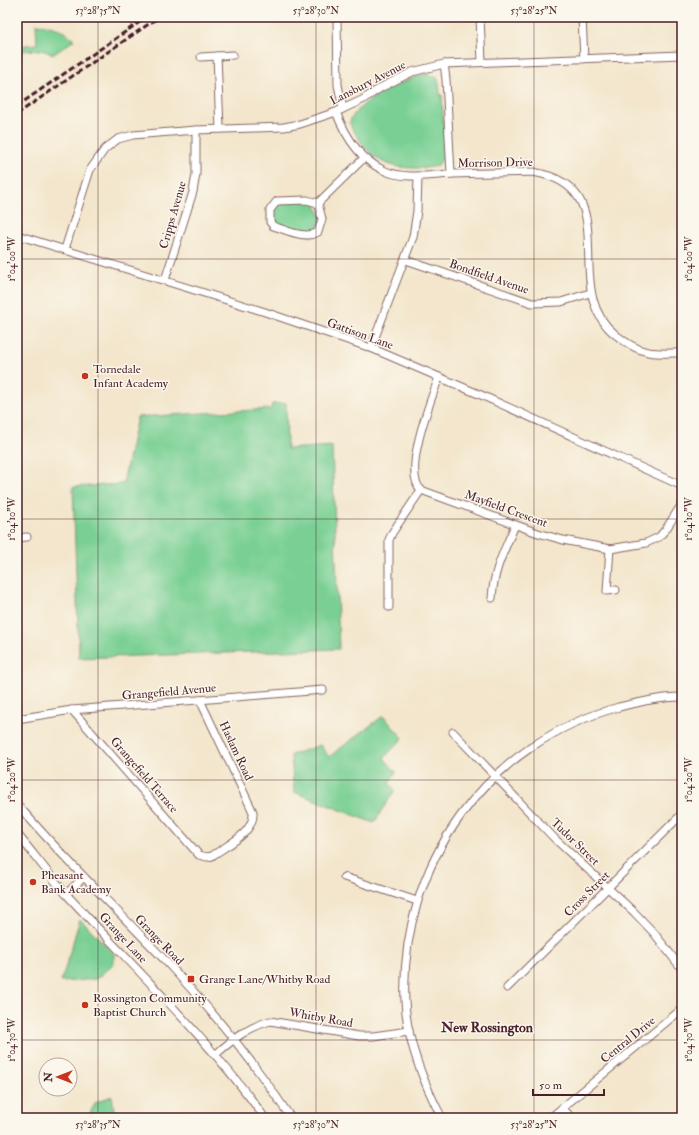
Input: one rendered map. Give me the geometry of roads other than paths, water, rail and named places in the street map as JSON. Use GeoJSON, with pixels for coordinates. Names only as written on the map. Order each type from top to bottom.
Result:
{"type":"FeatureCollection","features":[{"type":"Feature","properties":{"kind":"street","name":"Morrison Drive"},"geometry":{"type":"LineString","coordinates":[[337,17],[339,110],[344,128],[364,158],[384,171],[396,174],[418,176],[533,172],[553,178],[569,188],[576,195],[587,217],[590,293],[600,320],[622,340],[648,352],[682,353]]}},
{"type":"Feature","properties":{"kind":"street"},"geometry":{"type":"LineString","coordinates":[[480,17],[482,62]]}},
{"type":"Feature","properties":{"kind":"street"},"geometry":{"type":"LineString","coordinates":[[582,17],[584,58]]}},
{"type":"Feature","properties":{"kind":"street"},"geometry":{"type":"LineString","coordinates":[[201,57],[232,55]]}},
{"type":"Feature","properties":{"kind":"street"},"geometry":{"type":"LineString","coordinates":[[217,56],[220,129]]}},
{"type":"Feature","properties":{"kind":"street","name":"Lansbury Avenue"},"geometry":{"type":"LineString","coordinates":[[65,249],[90,170],[105,149],[126,136],[196,130],[284,127],[300,124],[339,110],[412,72],[444,64],[584,58],[682,56]]}},
{"type":"Feature","properties":{"kind":"street"},"geometry":{"type":"LineString","coordinates":[[444,64],[451,174]]}},
{"type":"Feature","properties":{"kind":"street","name":"Cripps Avenue"},"geometry":{"type":"LineString","coordinates":[[165,280],[193,192],[196,174],[196,130]]}},
{"type":"Feature","properties":{"kind":"street"},"geometry":{"type":"LineString","coordinates":[[318,203],[364,158]]}},
{"type":"Feature","properties":{"kind":"street"},"geometry":{"type":"LineString","coordinates":[[371,348],[406,260],[415,224],[418,176]]}},
{"type":"Feature","properties":{"kind":"street"},"geometry":{"type":"LineString","coordinates":[[307,200],[318,203],[322,211],[321,226],[318,232],[312,236],[305,236],[273,226],[270,222],[270,210],[277,201],[307,200]]}},
{"type":"Feature","properties":{"kind":"street","name":"Gattison Lane"},"geometry":{"type":"LineString","coordinates":[[17,234],[165,280],[371,348],[682,486]]}},
{"type":"Feature","properties":{"kind":"street","name":"Bondfield Avenue"},"geometry":{"type":"LineString","coordinates":[[406,260],[532,303],[561,302],[590,293]]}},
{"type":"Feature","properties":{"kind":"street"},"geometry":{"type":"LineString","coordinates":[[389,607],[389,540],[392,533],[421,490],[416,479],[416,448],[439,377]]}},
{"type":"Feature","properties":{"kind":"street","name":"Mayfield Crescent"},"geometry":{"type":"LineString","coordinates":[[421,490],[515,525],[563,540],[610,549],[646,544],[659,537],[682,504]]}},
{"type":"Feature","properties":{"kind":"street"},"geometry":{"type":"LineString","coordinates":[[492,598],[493,582],[498,563],[515,525]]}},
{"type":"Feature","properties":{"kind":"street"},"geometry":{"type":"LineString","coordinates":[[17,538],[27,537]]}},
{"type":"Feature","properties":{"kind":"street"},"geometry":{"type":"LineString","coordinates":[[610,549],[607,591],[616,590]]}},
{"type":"Feature","properties":{"kind":"street","name":"Grangefield Avenue"},"geometry":{"type":"LineString","coordinates":[[17,719],[72,710],[323,690]]}},
{"type":"Feature","properties":{"kind":"street"},"geometry":{"type":"LineString","coordinates":[[442,1118],[422,1076],[409,1031],[405,1002],[405,976],[409,938],[417,901],[430,868],[444,840],[473,800],[495,776],[517,757],[550,734],[586,718],[636,703],[682,697]]}},
{"type":"Feature","properties":{"kind":"street","name":"Haslam Road"},"geometry":{"type":"LineString","coordinates":[[199,855],[207,857],[212,856],[246,831],[252,825],[253,812],[200,700]]}},
{"type":"Feature","properties":{"kind":"street","name":"Grangefield Terrace"},"geometry":{"type":"LineString","coordinates":[[72,710],[199,855]]}},
{"type":"Feature","properties":{"kind":"street","name":"Tudor Street"},"geometry":{"type":"LineString","coordinates":[[452,732],[554,839],[634,912],[654,933],[682,969]]}},
{"type":"Feature","properties":{"kind":"street","name":"Grange Road"},"geometry":{"type":"LineString","coordinates":[[17,804],[84,877],[173,969],[234,1039],[267,1083],[290,1118]]}},
{"type":"Feature","properties":{"kind":"street","name":"Cross Street"},"geometry":{"type":"LineString","coordinates":[[507,988],[682,814]]}},
{"type":"Feature","properties":{"kind":"street","name":"Grange Lane"},"geometry":{"type":"LineString","coordinates":[[17,834],[66,894],[215,1055],[249,1095],[265,1118]]}},
{"type":"Feature","properties":{"kind":"street"},"geometry":{"type":"LineString","coordinates":[[66,894],[84,877]]}},
{"type":"Feature","properties":{"kind":"street"},"geometry":{"type":"LineString","coordinates":[[344,877],[417,901]]}},
{"type":"Feature","properties":{"kind":"street","name":"Central Drive"},"geometry":{"type":"LineString","coordinates":[[550,1118],[682,1009]]}},
{"type":"Feature","properties":{"kind":"street","name":"Whitby Road"},"geometry":{"type":"LineString","coordinates":[[234,1039],[250,1028],[270,1021],[359,1036],[372,1036],[409,1031]]}},
{"type":"Feature","properties":{"kind":"street"},"geometry":{"type":"LineString","coordinates":[[215,1055],[234,1039]]}},
{"type":"Feature","properties":{"kind":"street"},"geometry":{"type":"LineString","coordinates":[[562,1108],[572,1118]]}},
{"type":"Feature","properties":{"kind":"railway"},"geometry":{"type":"LineString","coordinates":[[17,106],[147,17]]}},
{"type":"Feature","properties":{"kind":"railway"},"geometry":{"type":"LineString","coordinates":[[17,114],[159,17]]}},
{"type":"Feature","properties":{"kind":"place","name":"Tornedale Infant Academy"},"geometry":{"type":"Point","coordinates":[85,376]}},
{"type":"Feature","properties":{"kind":"place","name":"Pheasant Bank Academy"},"geometry":{"type":"Point","coordinates":[33,882]}},
{"type":"Feature","properties":{"kind":"place","name":"Grange Lane/Whitby Road"},"geometry":{"type":"Point","coordinates":[191,979]}},
{"type":"Feature","properties":{"kind":"place","name":"Rossington Community Baptist Church"},"geometry":{"type":"Point","coordinates":[85,1005]}},
{"type":"Feature","properties":{"kind":"district","name":"New Rossington"},"geometry":{"type":"Point","coordinates":[487,1027]}}]}
